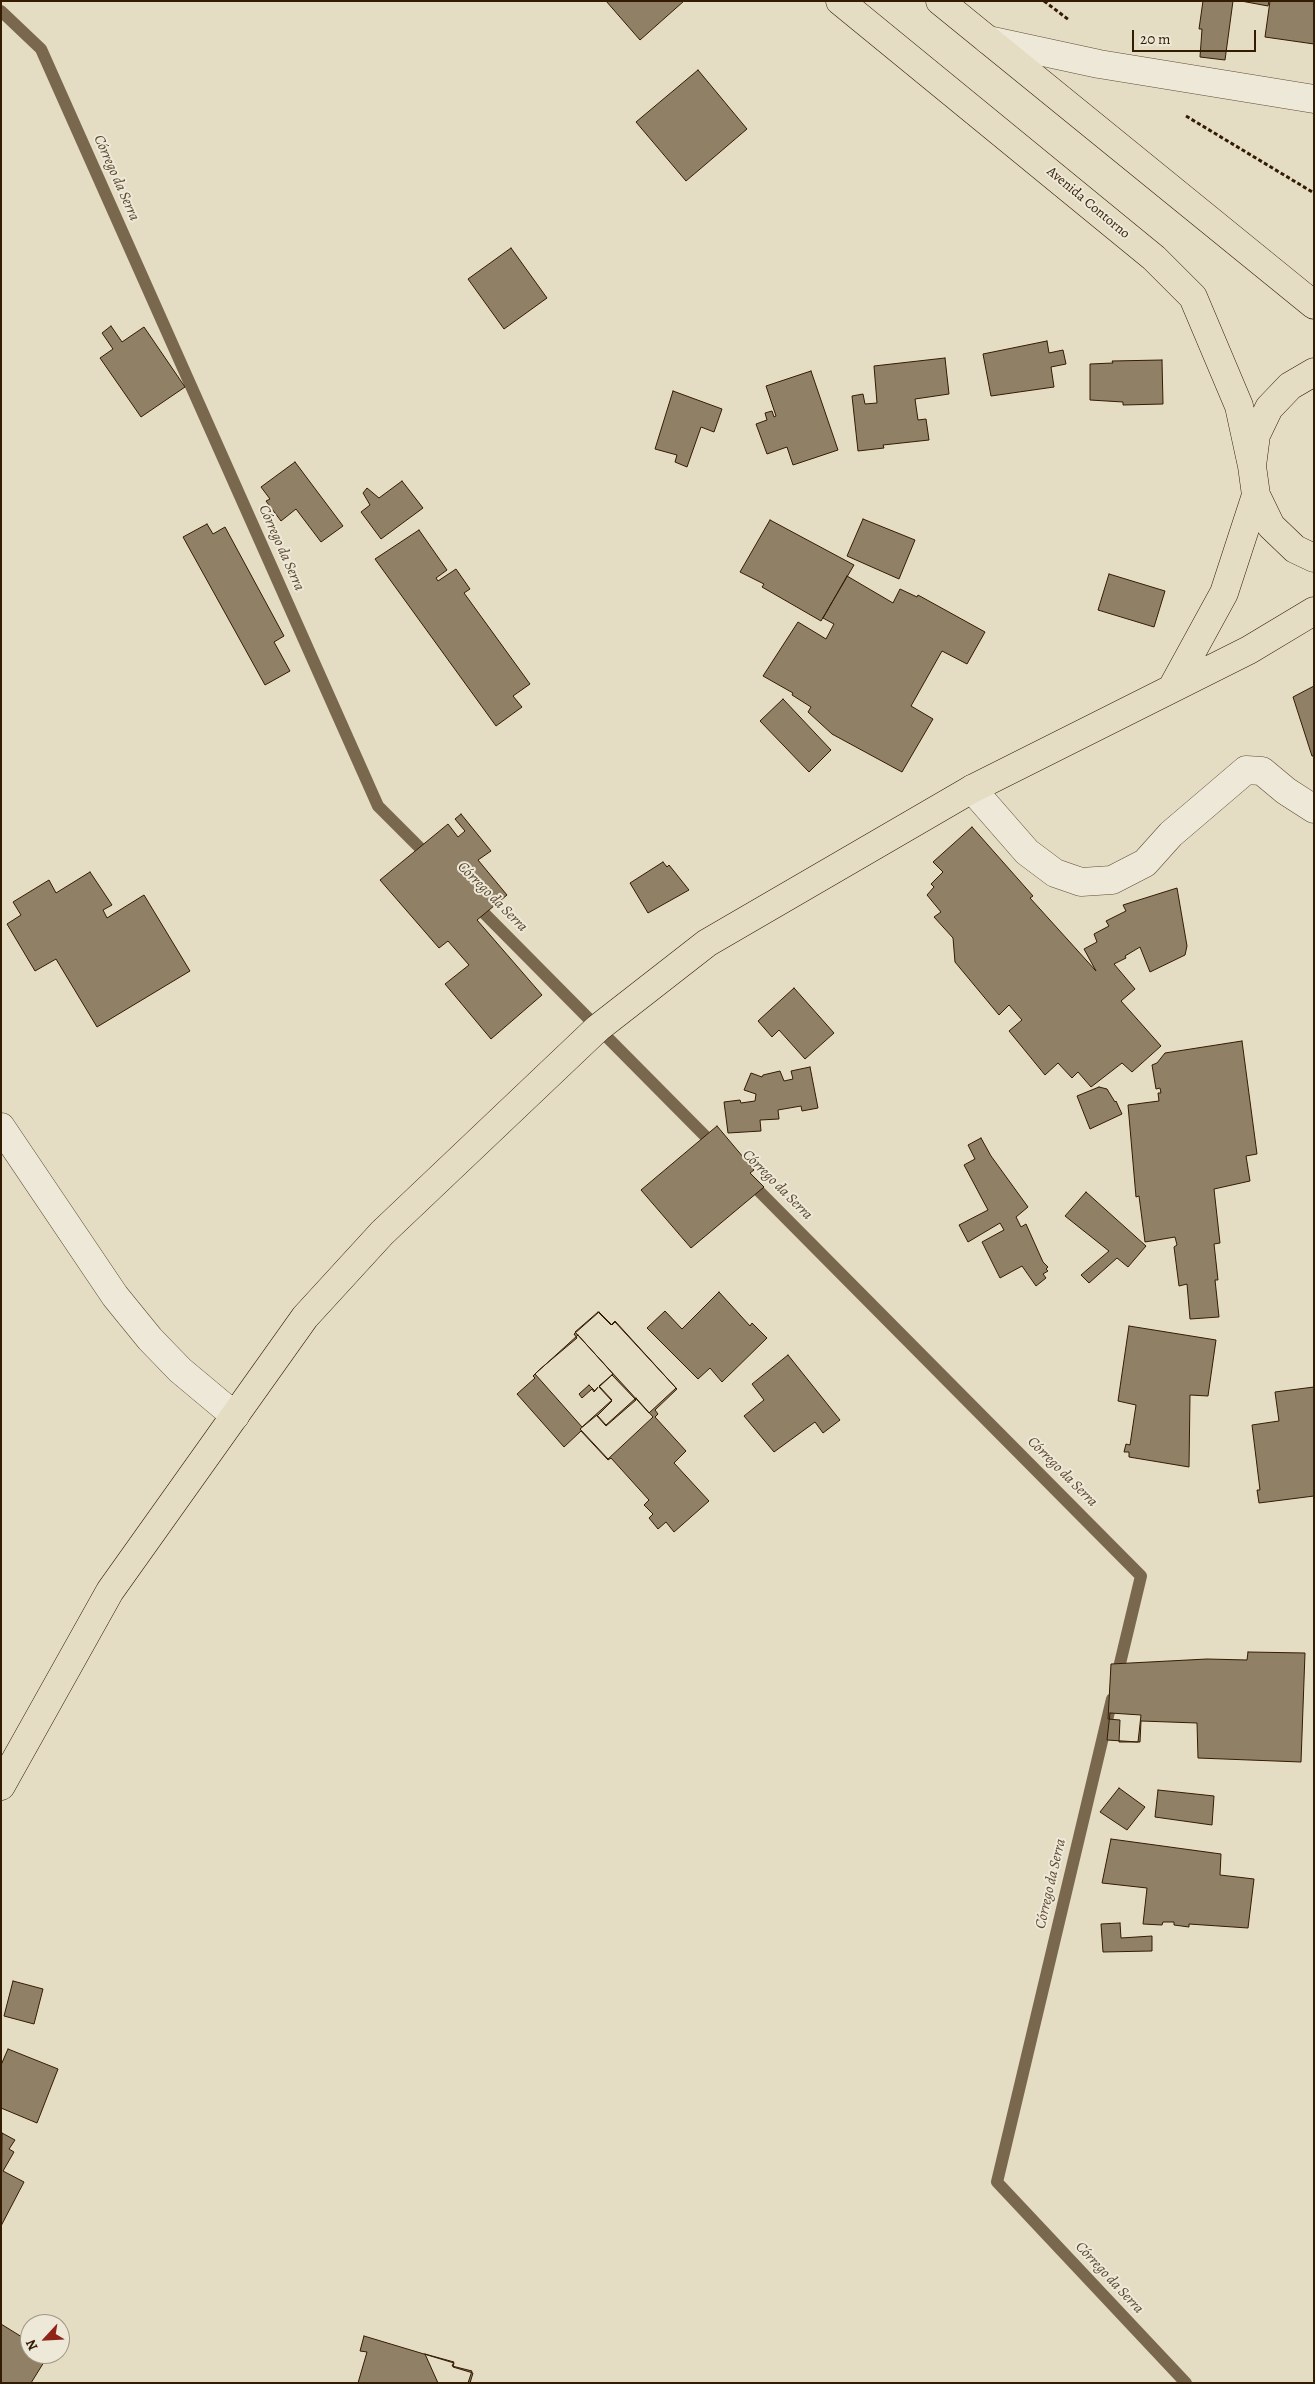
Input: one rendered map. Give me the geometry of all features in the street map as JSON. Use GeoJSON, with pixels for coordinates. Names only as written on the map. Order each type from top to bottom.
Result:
{"type":"FeatureCollection","features":[{"type":"Feature","properties":{"kind":"main road","name":"Avenida Contorno"},"geometry":{"type":"LineString","coordinates":[[840,1],[1154,258],[1193,297],[1239,406],[1252,466]]}},
{"type":"Feature","properties":{"kind":"main road"},"geometry":{"type":"LineString","coordinates":[[940,1],[1314,305]]}},
{"type":"Feature","properties":{"kind":"main road"},"geometry":{"type":"LineString","coordinates":[[1314,372],[1290,386],[1269,408],[1256,435],[1252,466],[1256,495],[1271,526],[1295,549],[1314,558]]}},
{"type":"Feature","properties":{"kind":"main road"},"geometry":{"type":"LineString","coordinates":[[1172,688],[1224,593],[1256,495]]}},
{"type":"Feature","properties":{"kind":"main road"},"geometry":{"type":"LineString","coordinates":[[1,1786],[110,1591],[305,1317],[382,1233],[598,1028],[706,943],[972,789],[1250,650],[1314,611]]}},
{"type":"Feature","properties":{"kind":"street"},"geometry":{"type":"LineString","coordinates":[[988,40],[1099,64],[1314,99]]}},
{"type":"Feature","properties":{"kind":"street"},"geometry":{"type":"LineString","coordinates":[[972,789],[1028,852],[1054,873],[1081,882],[1112,880],[1145,863],[1171,834],[1246,770],[1262,771],[1286,791],[1314,809]]}},
{"type":"Feature","properties":{"kind":"street"},"geometry":{"type":"LineString","coordinates":[[1,1127],[115,1296],[150,1339],[180,1370],[234,1416]]}},
{"type":"Feature","properties":{"kind":"building"},"geometry":{"type":"Polygon","coordinates":[[[606,1],[684,1],[640,40],[606,1]]]}},
{"type":"Feature","properties":{"kind":"building"},"geometry":{"type":"Polygon","coordinates":[[[1203,1],[1233,1],[1225,60],[1200,57],[1202,29],[1199,29],[1203,1]]]}},
{"type":"Feature","properties":{"kind":"building"},"geometry":{"type":"Polygon","coordinates":[[[1241,1],[1269,1],[1268,6],[1241,1]]]}},
{"type":"Feature","properties":{"kind":"building"},"geometry":{"type":"Polygon","coordinates":[[[1270,1],[1314,1],[1314,44],[1265,37],[1270,1]]]}},
{"type":"Feature","properties":{"kind":"building"},"geometry":{"type":"Polygon","coordinates":[[[698,70],[747,129],[686,181],[636,122],[698,70]]]}},
{"type":"Feature","properties":{"kind":"building"},"geometry":{"type":"Polygon","coordinates":[[[511,248],[547,298],[504,329],[468,279],[511,248]]]}},
{"type":"Feature","properties":{"kind":"building"},"geometry":{"type":"Polygon","coordinates":[[[111,326],[122,342],[144,327],[185,387],[141,417],[100,358],[113,349],[102,333],[111,326]]]}},
{"type":"Feature","properties":{"kind":"building"},"geometry":{"type":"Polygon","coordinates":[[[1047,341],[1049,353],[1063,350],[1066,364],[1051,367],[1054,387],[991,396],[983,354],[1047,341]]]}},
{"type":"Feature","properties":{"kind":"building"},"geometry":{"type":"Polygon","coordinates":[[[945,358],[949,394],[915,399],[918,420],[926,419],[929,440],[883,445],[884,448],[858,451],[852,396],[863,394],[865,404],[877,403],[874,366],[945,358]]]}},
{"type":"Feature","properties":{"kind":"building"},"geometry":{"type":"Polygon","coordinates":[[[1162,360],[1163,404],[1123,405],[1123,402],[1090,400],[1090,364],[1113,363],[1112,361],[1162,360]]]}},
{"type":"Feature","properties":{"kind":"building"},"geometry":{"type":"Polygon","coordinates":[[[811,371],[838,450],[793,465],[787,447],[767,454],[756,424],[767,420],[765,413],[772,411],[774,417],[776,416],[766,386],[811,371]]]}},
{"type":"Feature","properties":{"kind":"building"},"geometry":{"type":"Polygon","coordinates":[[[673,391],[722,409],[714,432],[701,427],[687,467],[675,462],[677,455],[655,449],[673,391]]]}},
{"type":"Feature","properties":{"kind":"building"},"geometry":{"type":"Polygon","coordinates":[[[295,462],[343,526],[321,542],[296,509],[281,521],[266,501],[270,499],[261,487],[295,462]]]}},
{"type":"Feature","properties":{"kind":"building"},"geometry":{"type":"Polygon","coordinates":[[[402,481],[423,508],[381,539],[361,512],[370,505],[363,493],[367,488],[379,498],[402,481]]]}},
{"type":"Feature","properties":{"kind":"building"},"geometry":{"type":"Polygon","coordinates":[[[863,519],[915,540],[899,579],[847,556],[863,519]]]}},
{"type":"Feature","properties":{"kind":"building"},"geometry":{"type":"Polygon","coordinates":[[[770,520],[854,565],[821,621],[762,587],[764,584],[740,572],[770,520]]]}},
{"type":"Feature","properties":{"kind":"building"},"geometry":{"type":"Polygon","coordinates":[[[207,524],[213,534],[225,527],[284,636],[274,642],[290,671],[265,685],[183,537],[207,524]]]}},
{"type":"Feature","properties":{"kind":"building"},"geometry":{"type":"Polygon","coordinates":[[[419,530],[447,570],[436,578],[438,581],[456,569],[470,589],[464,593],[530,684],[513,696],[522,707],[496,726],[375,559],[419,530]]]}},
{"type":"Feature","properties":{"kind":"building"},"geometry":{"type":"Polygon","coordinates":[[[1109,574],[1165,591],[1154,627],[1098,610],[1109,574]]]}},
{"type":"Feature","properties":{"kind":"building"},"geometry":{"type":"Polygon","coordinates":[[[847,576],[893,603],[900,589],[917,597],[918,595],[985,632],[967,664],[942,651],[911,706],[933,719],[902,772],[832,734],[808,712],[811,707],[792,695],[793,693],[763,676],[798,622],[826,639],[834,624],[823,618],[847,576]]]}},
{"type":"Feature","properties":{"kind":"building"},"geometry":{"type":"Polygon","coordinates":[[[1314,686],[1314,756],[1312,756],[1293,697],[1314,686]]]}},
{"type":"Feature","properties":{"kind":"building"},"geometry":{"type":"Polygon","coordinates":[[[783,699],[831,750],[809,772],[760,721],[783,699]]]}},
{"type":"Feature","properties":{"kind":"building"},"geometry":{"type":"Polygon","coordinates":[[[461,814],[491,851],[478,860],[507,895],[477,920],[542,995],[491,1039],[445,984],[469,965],[448,941],[439,948],[380,880],[448,824],[458,837],[465,831],[455,819],[461,814]]]}},
{"type":"Feature","properties":{"kind":"building"},"geometry":{"type":"Polygon","coordinates":[[[972,827],[1033,896],[1030,898],[1096,971],[1084,949],[1097,942],[1094,934],[1109,926],[1106,921],[1126,911],[1123,905],[1177,888],[1187,946],[1185,955],[1150,972],[1140,947],[1125,956],[1126,958],[1114,964],[1135,989],[1121,1001],[1161,1046],[1132,1072],[1122,1063],[1091,1087],[1078,1072],[1072,1078],[1058,1063],[1045,1075],[1009,1031],[1022,1020],[1009,1005],[999,1015],[955,962],[953,938],[934,917],[941,912],[927,895],[934,887],[931,884],[943,872],[933,862],[972,827]]]}},
{"type":"Feature","properties":{"kind":"building"},"geometry":{"type":"Polygon","coordinates":[[[663,862],[667,867],[669,865],[689,890],[648,913],[630,883],[663,862]]]}},
{"type":"Feature","properties":{"kind":"building"},"geometry":{"type":"Polygon","coordinates":[[[90,872],[112,905],[103,910],[107,918],[144,895],[190,971],[97,1027],[56,959],[35,971],[7,924],[21,915],[13,902],[49,880],[56,893],[90,872]]]}},
{"type":"Feature","properties":{"kind":"building"},"geometry":{"type":"Polygon","coordinates":[[[794,988],[834,1033],[805,1059],[779,1030],[772,1037],[758,1021],[794,988]]]}},
{"type":"Feature","properties":{"kind":"building"},"geometry":{"type":"Polygon","coordinates":[[[1242,1041],[1257,1154],[1246,1156],[1250,1181],[1214,1189],[1220,1243],[1214,1244],[1218,1280],[1215,1280],[1219,1317],[1190,1319],[1187,1284],[1179,1286],[1174,1247],[1177,1245],[1175,1237],[1145,1242],[1139,1196],[1136,1197],[1128,1105],[1159,1101],[1158,1093],[1161,1093],[1160,1088],[1156,1089],[1152,1065],[1157,1063],[1165,1053],[1242,1041]]]}},
{"type":"Feature","properties":{"kind":"building"},"geometry":{"type":"Polygon","coordinates":[[[810,1067],[818,1108],[802,1111],[801,1106],[778,1110],[779,1119],[760,1120],[761,1131],[728,1133],[724,1102],[740,1100],[741,1103],[755,1101],[756,1094],[744,1090],[751,1073],[762,1077],[763,1075],[780,1071],[784,1081],[793,1079],[791,1071],[810,1067]]]}},
{"type":"Feature","properties":{"kind":"building"},"geometry":{"type":"Polygon","coordinates":[[[1099,1087],[1107,1089],[1116,1101],[1122,1114],[1090,1129],[1077,1096],[1099,1087]]]}},
{"type":"Feature","properties":{"kind":"building"},"geometry":{"type":"Polygon","coordinates":[[[717,1126],[754,1170],[750,1173],[764,1187],[691,1248],[641,1190],[717,1126]]]}},
{"type":"Feature","properties":{"kind":"building"},"geometry":{"type":"Polygon","coordinates":[[[981,1138],[991,1156],[1028,1207],[1016,1217],[1021,1227],[1026,1224],[1043,1262],[1048,1267],[1046,1269],[1048,1271],[1043,1274],[1046,1278],[1036,1286],[1022,1266],[1000,1278],[982,1242],[1004,1230],[1000,1223],[968,1242],[959,1225],[988,1210],[964,1165],[975,1159],[968,1145],[981,1138]]]}},
{"type":"Feature","properties":{"kind":"building"},"geometry":{"type":"Polygon","coordinates":[[[1086,1192],[1146,1246],[1128,1267],[1117,1258],[1089,1283],[1081,1275],[1109,1251],[1065,1216],[1086,1192]]]}},
{"type":"Feature","properties":{"kind":"building"},"geometry":{"type":"Polygon","coordinates":[[[719,1292],[750,1326],[752,1323],[767,1338],[722,1382],[710,1368],[698,1379],[647,1328],[665,1311],[682,1329],[719,1292]]]}},
{"type":"Feature","properties":{"kind":"building"},"geometry":{"type":"Polygon","coordinates":[[[598,1312],[611,1325],[615,1321],[676,1388],[649,1413],[575,1332],[598,1312]]]}},
{"type":"Feature","properties":{"kind":"building"},"geometry":{"type":"Polygon","coordinates":[[[599,1312],[612,1325],[615,1322],[677,1389],[655,1410],[658,1414],[655,1417],[686,1451],[674,1463],[709,1501],[674,1532],[666,1522],[658,1529],[649,1518],[653,1514],[644,1505],[649,1500],[611,1458],[608,1460],[581,1431],[564,1447],[517,1394],[535,1378],[533,1376],[539,1370],[577,1338],[574,1334],[599,1312]],[[612,1375],[599,1387],[612,1401],[597,1416],[606,1426],[636,1400],[612,1375]]]}},
{"type":"Feature","properties":{"kind":"building"},"geometry":{"type":"Polygon","coordinates":[[[1129,1326],[1216,1340],[1208,1396],[1190,1395],[1189,1467],[1129,1457],[1129,1452],[1124,1452],[1126,1444],[1130,1445],[1136,1405],[1118,1401],[1129,1326]]]}},
{"type":"Feature","properties":{"kind":"building"},"geometry":{"type":"Polygon","coordinates":[[[578,1335],[613,1374],[599,1386],[612,1400],[582,1427],[535,1374],[578,1335]],[[589,1385],[579,1394],[582,1398],[592,1389],[595,1391],[589,1385]]]}},
{"type":"Feature","properties":{"kind":"building"},"geometry":{"type":"Polygon","coordinates":[[[788,1355],[840,1420],[823,1433],[815,1422],[774,1452],[744,1416],[764,1400],[752,1384],[788,1355]]]}},
{"type":"Feature","properties":{"kind":"building"},"geometry":{"type":"Polygon","coordinates":[[[1314,1387],[1314,1496],[1259,1503],[1257,1490],[1260,1490],[1252,1425],[1279,1421],[1275,1392],[1314,1387]]]}},
{"type":"Feature","properties":{"kind":"building"},"geometry":{"type":"Polygon","coordinates":[[[636,1398],[653,1417],[608,1459],[580,1429],[597,1415],[606,1425],[636,1398]]]}},
{"type":"Feature","properties":{"kind":"building"},"geometry":{"type":"Polygon","coordinates":[[[1248,1652],[1305,1653],[1301,1762],[1198,1758],[1197,1723],[1141,1721],[1140,1742],[1119,1742],[1120,1720],[1108,1719],[1111,1664],[1207,1659],[1247,1660],[1248,1652]]]}},
{"type":"Feature","properties":{"kind":"building"},"geometry":{"type":"Polygon","coordinates":[[[1110,1713],[1141,1715],[1138,1742],[1107,1740],[1110,1713]]]}},
{"type":"Feature","properties":{"kind":"building"},"geometry":{"type":"Polygon","coordinates":[[[1119,1788],[1145,1807],[1127,1830],[1100,1812],[1119,1788]]]}},
{"type":"Feature","properties":{"kind":"building"},"geometry":{"type":"Polygon","coordinates":[[[1158,1790],[1214,1796],[1212,1825],[1155,1817],[1158,1790]]]}},
{"type":"Feature","properties":{"kind":"building"},"geometry":{"type":"Polygon","coordinates":[[[1111,1839],[1221,1854],[1220,1875],[1254,1879],[1248,1928],[1189,1924],[1189,1927],[1174,1925],[1174,1922],[1163,1922],[1162,1925],[1143,1924],[1147,1888],[1102,1883],[1111,1839]]]}},
{"type":"Feature","properties":{"kind":"building"},"geometry":{"type":"Polygon","coordinates":[[[1120,1923],[1121,1938],[1152,1936],[1152,1951],[1103,1952],[1101,1924],[1120,1923]]]}},
{"type":"Feature","properties":{"kind":"building"},"geometry":{"type":"Polygon","coordinates":[[[13,1981],[43,1989],[34,2024],[4,2016],[13,1981]]]}},
{"type":"Feature","properties":{"kind":"building"},"geometry":{"type":"Polygon","coordinates":[[[8,2049],[58,2069],[37,2123],[1,2108],[1,2065],[8,2049]]]}},
{"type":"Feature","properties":{"kind":"building"},"geometry":{"type":"Polygon","coordinates":[[[2,2133],[15,2140],[9,2149],[14,2152],[3,2171],[24,2182],[1,2226],[2,2133]]]}},
{"type":"Feature","properties":{"kind":"building"},"geometry":{"type":"Polygon","coordinates":[[[1,2324],[20,2336],[20,2364],[43,2364],[31,2383],[1,2383],[1,2324]]]}},
{"type":"Feature","properties":{"kind":"building"},"geometry":{"type":"Polygon","coordinates":[[[364,2336],[454,2363],[453,2367],[473,2373],[470,2383],[358,2383],[367,2352],[360,2351],[364,2336]]]}},
{"type":"Feature","properties":{"kind":"building"},"geometry":{"type":"Polygon","coordinates":[[[425,2354],[454,2362],[452,2366],[472,2371],[468,2383],[438,2383],[425,2354]]]}},
{"type":"Feature","properties":{"kind":"waterway","name":"Córrego da Serra"},"geometry":{"type":"LineString","coordinates":[[1,11],[41,49],[378,806],[432,860]]}},
{"type":"Feature","properties":{"kind":"waterway","name":"Córrego da Serra"},"geometry":{"type":"LineString","coordinates":[[474,903],[717,1148]]}},
{"type":"Feature","properties":{"kind":"waterway","name":"Córrego da Serra"},"geometry":{"type":"LineString","coordinates":[[748,1180],[1141,1576],[1116,1680]]}},
{"type":"Feature","properties":{"kind":"waterway","name":"Córrego da Serra"},"geometry":{"type":"LineString","coordinates":[[1112,1699],[997,2182],[1186,2383]]}}]}
